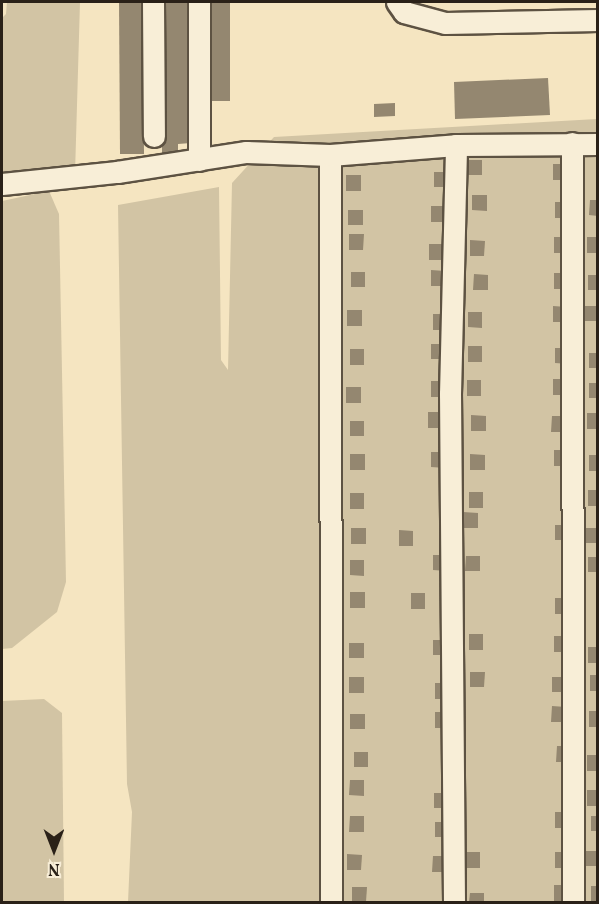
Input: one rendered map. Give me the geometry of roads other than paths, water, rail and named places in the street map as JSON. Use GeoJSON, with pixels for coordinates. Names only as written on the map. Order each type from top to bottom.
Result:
{"type":"FeatureCollection","features":[{"type":"Feature","properties":{"kind":"lane"},"geometry":{"type":"LineString","coordinates":[[153,2],[154,136]]}},
{"type":"Feature","properties":{"kind":"lane"},"geometry":{"type":"LineString","coordinates":[[199,2],[199,160]]}},
{"type":"Feature","properties":{"kind":"lane"},"geometry":{"type":"LineString","coordinates":[[397,2],[404,12],[445,23],[597,20]]}},
{"type":"Feature","properties":{"kind":"lane"},"geometry":{"type":"LineString","coordinates":[[572,143],[573,903]]}},
{"type":"Feature","properties":{"kind":"lane"},"geometry":{"type":"LineString","coordinates":[[2,184],[199,160],[246,152],[330,155],[456,145],[597,144]]}},
{"type":"Feature","properties":{"kind":"lane"},"geometry":{"type":"LineString","coordinates":[[454,903],[450,393],[456,145]]}},
{"type":"Feature","properties":{"kind":"lane"},"geometry":{"type":"LineString","coordinates":[[330,155],[331,903]]}}]}
